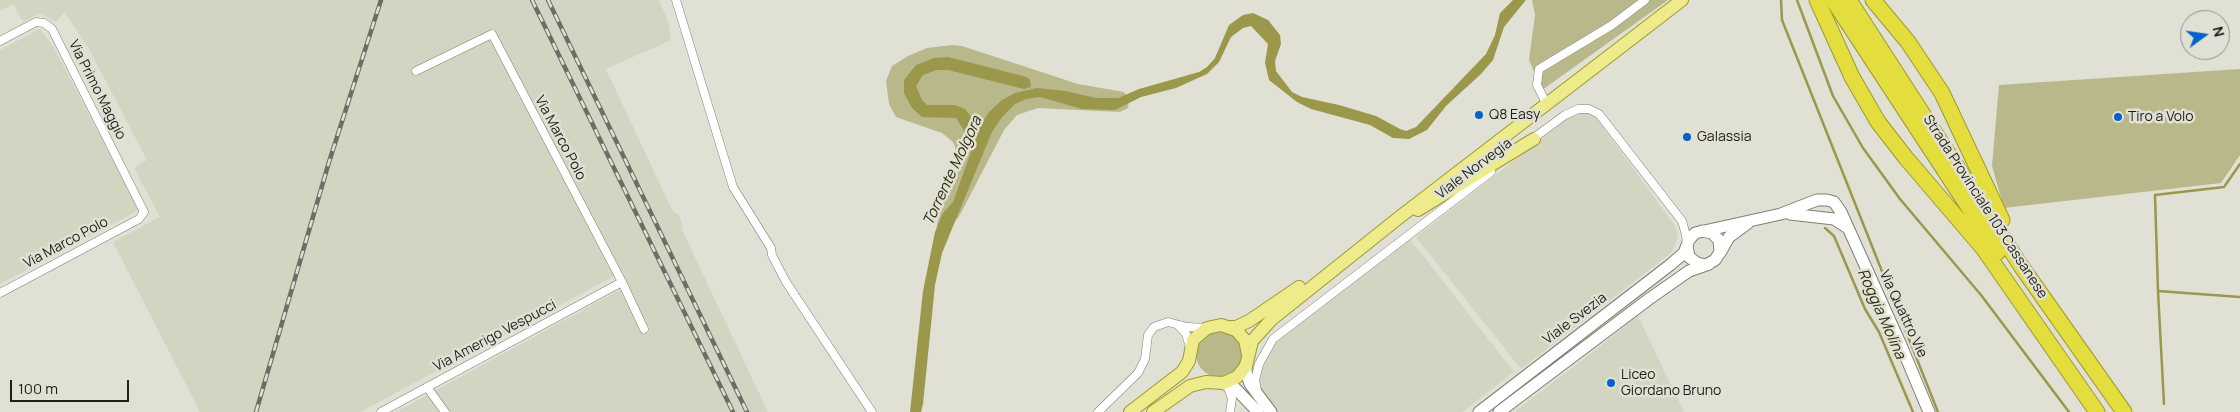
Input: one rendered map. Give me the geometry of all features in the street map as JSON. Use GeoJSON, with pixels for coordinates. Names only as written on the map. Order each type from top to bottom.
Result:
{"type":"FeatureCollection","features":[{"type":"Feature","properties":{"kind":"highway"},"geometry":{"type":"LineString","coordinates":[[1817,0],[1852,77],[1878,122],[1906,158],[1983,248],[2097,412]]}},
{"type":"Feature","properties":{"kind":"highway","name":"Strada Provinciale 103 Cassanese"},"geometry":{"type":"LineString","coordinates":[[1833,0],[2010,272],[2118,411]]}},
{"type":"Feature","properties":{"kind":"highway","name":"Strada Provinciale 103 Cassanese"},"geometry":{"type":"LineString","coordinates":[[1849,0],[2021,266],[2118,411]]}},
{"type":"Feature","properties":{"kind":"highway"},"geometry":{"type":"LineString","coordinates":[[1873,0],[1908,42],[1934,80],[2011,237],[2118,411]]}},
{"type":"Feature","properties":{"kind":"main road"},"geometry":{"type":"LineString","coordinates":[[1153,412],[1187,387],[1199,383],[1216,383],[1237,377],[1247,360],[1252,341],[1264,326],[1401,216],[1682,0]]}},
{"type":"Feature","properties":{"kind":"main road"},"geometry":{"type":"LineString","coordinates":[[1130,412],[1182,372],[1189,361],[1195,337],[1207,328],[1218,325],[1239,326],[1269,308],[1401,216],[1427,206],[1534,138]]}},
{"type":"Feature","properties":{"kind":"main road"},"geometry":{"type":"LineString","coordinates":[[1230,327],[1244,338],[1247,360]]}},
{"type":"Feature","properties":{"kind":"main road"},"geometry":{"type":"LineString","coordinates":[[1190,352],[1191,363],[1195,371],[1203,378],[1216,383]]}},
{"type":"Feature","properties":{"kind":"street"},"geometry":{"type":"LineString","coordinates":[[676,0],[734,187],[771,248],[772,255],[786,282],[872,412]]}},
{"type":"Feature","properties":{"kind":"street"},"geometry":{"type":"LineString","coordinates":[[1546,104],[1537,85],[1539,69],[1612,25],[1646,0]]}},
{"type":"Feature","properties":{"kind":"street","name":"Via Primo Maggio"},"geometry":{"type":"LineString","coordinates":[[0,41],[36,22],[44,23],[52,29],[143,207],[144,214]]}},
{"type":"Feature","properties":{"kind":"street","name":"Via Marco Polo"},"geometry":{"type":"LineString","coordinates":[[416,71],[492,34],[622,282],[644,329]]}},
{"type":"Feature","properties":{"kind":"street","name":"Viale Norvegia"},"geometry":{"type":"LineString","coordinates":[[1259,396],[1255,375],[1274,337],[1565,114],[1578,109],[1589,109],[1599,114],[1682,221],[1686,232],[1687,246]]}},
{"type":"Feature","properties":{"kind":"street","name":"Viale Svezia"},"geometry":{"type":"LineString","coordinates":[[1479,412],[1670,265],[1684,253],[1690,237],[1700,231],[1781,214],[1817,200],[1831,200],[1837,205],[1849,229]]}},
{"type":"Feature","properties":{"kind":"street","name":"Via Marco Polo"},"geometry":{"type":"LineString","coordinates":[[0,293],[136,221],[144,214]]}},
{"type":"Feature","properties":{"kind":"street","name":"Viale Svezia"},"geometry":{"type":"LineString","coordinates":[[1781,214],[1832,218],[1849,229]]}},
{"type":"Feature","properties":{"kind":"street","name":"Viale Svezia"},"geometry":{"type":"LineString","coordinates":[[1498,412],[1689,271],[1714,261],[1732,234],[1754,220]]}},
{"type":"Feature","properties":{"kind":"street","name":"Via Quattro Vie"},"geometry":{"type":"LineString","coordinates":[[1849,229],[1929,412]]}},
{"type":"Feature","properties":{"kind":"street"},"geometry":{"type":"LineString","coordinates":[[1700,231],[1708,232],[1716,237],[1720,246],[1719,254]]}},
{"type":"Feature","properties":{"kind":"street"},"geometry":{"type":"LineString","coordinates":[[1687,246],[1688,254],[1692,261],[1700,264],[1709,264]]}},
{"type":"Feature","properties":{"kind":"street","name":"Via Amerigo Vespucci"},"geometry":{"type":"LineString","coordinates":[[381,412],[622,282]]}},
{"type":"Feature","properties":{"kind":"street"},"geometry":{"type":"LineString","coordinates":[[1098,412],[1132,381],[1141,369],[1145,359],[1148,335],[1152,330],[1168,322],[1207,328]]}},
{"type":"Feature","properties":{"kind":"street"},"geometry":{"type":"LineString","coordinates":[[1178,325],[1188,338],[1190,352]]}},
{"type":"Feature","properties":{"kind":"street"},"geometry":{"type":"LineString","coordinates":[[1247,360],[1246,374],[1270,412]]}},
{"type":"Feature","properties":{"kind":"street"},"geometry":{"type":"LineString","coordinates":[[1216,383],[1228,388],[1232,398],[1230,412]]}},
{"type":"Feature","properties":{"kind":"street"},"geometry":{"type":"LineString","coordinates":[[1216,383],[1234,387],[1258,412]]}},
{"type":"Feature","properties":{"kind":"street"},"geometry":{"type":"LineString","coordinates":[[427,387],[445,412]]}},
{"type":"Feature","properties":{"kind":"shaded area"},"geometry":{"type":"Polygon","coordinates":[[[0,0],[659,0],[668,21],[671,40],[606,69],[673,212],[678,214],[681,219],[683,232],[768,412],[396,412],[629,285],[622,272],[360,412],[200,412],[113,242],[160,217],[134,168],[147,160],[89,49],[65,12],[56,22],[40,13],[23,22],[13,4],[0,11],[0,0]]]}},
{"type":"Feature","properties":{"kind":"shaded area","name":"Torrente Molgora"},"geometry":{"type":"Polygon","coordinates":[[[1513,0],[1526,0],[1504,27],[1493,60],[1481,74],[1446,106],[1427,130],[1409,139],[1393,138],[1370,125],[1311,109],[1297,102],[1269,80],[1265,63],[1268,44],[1251,26],[1243,28],[1231,37],[1219,62],[1207,74],[1176,88],[1141,97],[1115,110],[1082,109],[1040,97],[1026,99],[1015,104],[1002,117],[992,132],[942,253],[935,285],[923,404],[921,412],[910,412],[923,291],[935,232],[943,213],[953,202],[981,124],[989,112],[1002,100],[1015,93],[1037,88],[1065,91],[1096,98],[1118,98],[1139,89],[1199,72],[1207,67],[1215,58],[1229,25],[1243,15],[1253,13],[1268,20],[1280,35],[1281,44],[1275,61],[1276,71],[1292,92],[1302,97],[1376,116],[1406,131],[1416,127],[1486,54],[1495,35],[1500,13],[1513,0]]]}},
{"type":"Feature","properties":{"kind":"shaded area"},"geometry":{"type":"Polygon","coordinates":[[[1532,0],[1668,0],[1542,90],[1529,60],[1535,15],[1532,0]]]}},
{"type":"Feature","properties":{"kind":"shaded area"},"geometry":{"type":"Polygon","coordinates":[[[40,29],[53,46],[139,210],[0,284],[0,50],[40,29]]]}},
{"type":"Feature","properties":{"kind":"shaded area"},"geometry":{"type":"Polygon","coordinates":[[[952,45],[962,46],[1078,84],[1124,92],[1129,99],[1128,108],[1120,112],[1038,108],[1017,115],[1004,130],[958,218],[936,237],[937,224],[956,150],[953,142],[942,133],[896,117],[889,104],[886,81],[892,66],[908,56],[927,48],[952,45]]]}},
{"type":"Feature","properties":{"kind":"shaded area"},"geometry":{"type":"Polygon","coordinates":[[[948,57],[1027,77],[1030,80],[1031,87],[1024,89],[948,70],[936,70],[923,75],[916,86],[922,100],[927,105],[955,105],[965,109],[974,120],[976,130],[975,134],[968,137],[956,118],[922,117],[912,108],[904,93],[904,80],[916,65],[934,58],[948,57]]]}},
{"type":"Feature","properties":{"kind":"shaded area","name":"Tiro a Volo"},"geometry":{"type":"Polygon","coordinates":[[[2240,69],[2240,155],[2221,183],[2004,208],[1992,166],[1999,85],[2240,69]]]}},
{"type":"Feature","properties":{"kind":"shaded area"},"geometry":{"type":"Polygon","coordinates":[[[1580,109],[1594,115],[1675,226],[1678,238],[1672,252],[1521,369],[1416,237],[1580,109]]]}},
{"type":"Feature","properties":{"kind":"shaded area"},"geometry":{"type":"Polygon","coordinates":[[[1410,239],[1514,372],[1462,412],[1278,412],[1259,387],[1261,370],[1277,341],[1410,239]]]}},
{"type":"Feature","properties":{"kind":"shaded area","name":"Liceo Giordano Bruno"},"geometry":{"type":"Polygon","coordinates":[[[1638,316],[1684,412],[1514,412],[1589,355],[1638,316]]]}},
{"type":"Feature","properties":{"kind":"shaded area"},"geometry":{"type":"Polygon","coordinates":[[[1219,331],[1232,335],[1238,341],[1242,354],[1238,367],[1232,373],[1219,377],[1206,373],[1200,367],[1196,354],[1200,341],[1206,335],[1219,331]]]}},
{"type":"Feature","properties":{"kind":"waterway"},"geometry":{"type":"LineString","coordinates":[[1781,0],[1782,20],[1938,412]]}},
{"type":"Feature","properties":{"kind":"waterway"},"geometry":{"type":"LineString","coordinates":[[1797,0],[1833,96],[1863,148],[1900,199],[1981,295],[2069,412]]}},
{"type":"Feature","properties":{"kind":"waterway"},"geometry":{"type":"LineString","coordinates":[[2164,404],[2155,195],[2224,187],[2240,164]]}},
{"type":"Feature","properties":{"kind":"waterway","name":"Roggia Molina"},"geometry":{"type":"LineString","coordinates":[[1825,228],[1834,236],[1865,309],[1879,332],[1913,412]]}},
{"type":"Feature","properties":{"kind":"waterway"},"geometry":{"type":"LineString","coordinates":[[2158,291],[2240,297]]}},
{"type":"Feature","properties":{"kind":"railway"},"geometry":{"type":"LineString","coordinates":[[256,412],[329,162],[381,0]]}},
{"type":"Feature","properties":{"kind":"railway"},"geometry":{"type":"LineString","coordinates":[[532,0],[733,412]]}},
{"type":"Feature","properties":{"kind":"railway"},"geometry":{"type":"LineString","coordinates":[[548,0],[747,412]]}},
{"type":"Feature","properties":{"kind":"place","name":"Q8 Easy"},"geometry":{"type":"Point","coordinates":[1479,115]}},
{"type":"Feature","properties":{"kind":"place","name":"Tiro a Volo"},"geometry":{"type":"Point","coordinates":[2118,117]}},
{"type":"Feature","properties":{"kind":"place","name":"Galassia"},"geometry":{"type":"Point","coordinates":[1687,137]}},
{"type":"Feature","properties":{"kind":"place","name":"Liceo Giordano Bruno"},"geometry":{"type":"Point","coordinates":[1611,383]}}]}
